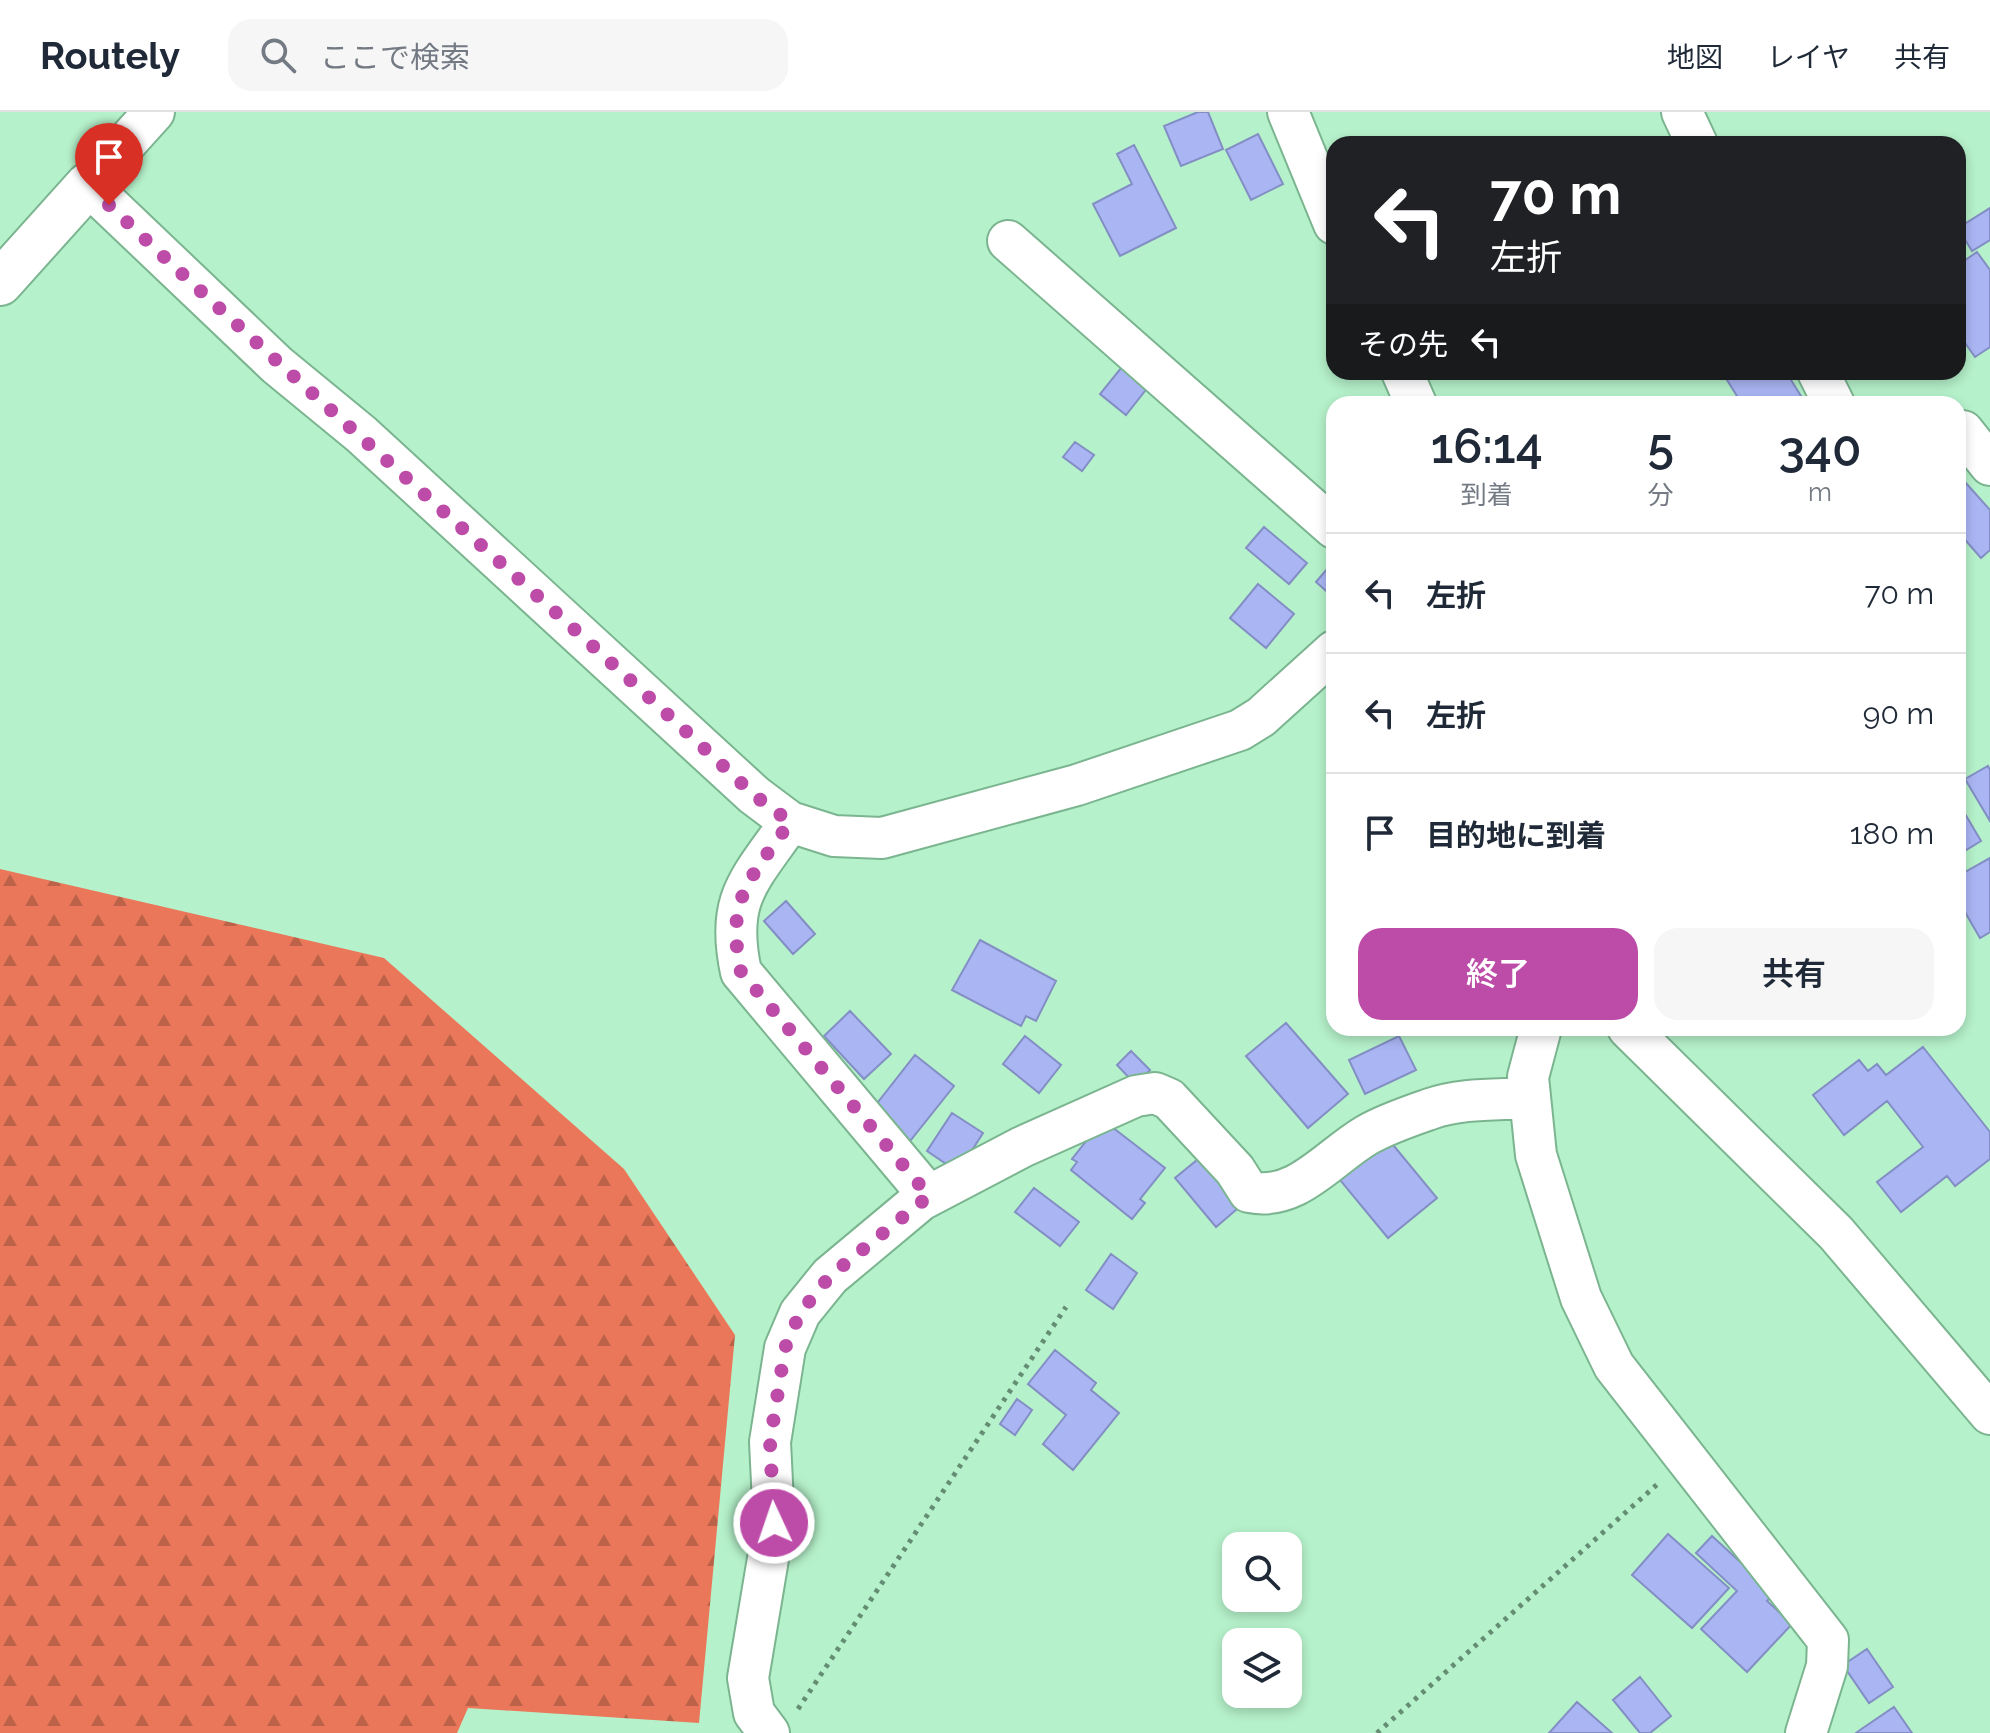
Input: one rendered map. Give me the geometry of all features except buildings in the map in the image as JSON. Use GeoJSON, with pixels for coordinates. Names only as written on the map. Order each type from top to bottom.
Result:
{"type":"FeatureCollection","features":[{"type":"Feature","properties":{"kind":"street"},"geometry":{"type":"LineString","coordinates":[[0,283],[154,112]]}},
{"type":"Feature","properties":{"kind":"street"},"geometry":{"type":"LineString","coordinates":[[1288,112],[1326,205]]}},
{"type":"Feature","properties":{"kind":"street"},"geometry":{"type":"LineString","coordinates":[[1682,112],[1693,136]]}},
{"type":"Feature","properties":{"kind":"street"},"geometry":{"type":"LineString","coordinates":[[88,185],[277,365],[361,434],[754,795],[790,822],[834,836],[882,838],[1077,785],[1240,730],[1261,717],[1326,658]]}},
{"type":"Feature","properties":{"kind":"street"},"geometry":{"type":"LineString","coordinates":[[1008,241],[1326,521]]}},
{"type":"Feature","properties":{"kind":"street"},"geometry":{"type":"LineString","coordinates":[[1970,428],[1990,465]]}},
{"type":"Feature","properties":{"kind":"street"},"geometry":{"type":"LineString","coordinates":[[790,822],[736,905],[734,929],[741,972],[929,1196]]}},
{"type":"Feature","properties":{"kind":"street"},"geometry":{"type":"LineString","coordinates":[[1539,1036],[1528,1077],[1536,1155],[1581,1298],[1614,1366],[1828,1640],[1827,1666],[1806,1733]]}},
{"type":"Feature","properties":{"kind":"street"},"geometry":{"type":"LineString","coordinates":[[1636,1036],[1836,1233],[1990,1414]]}},
{"type":"Feature","properties":{"kind":"street"},"geometry":{"type":"LineString","coordinates":[[780,1726],[754,1713],[748,1678],[774,1523],[770,1442],[785,1348],[800,1313],[830,1276],[929,1196],[1022,1147],[1136,1096],[1155,1093],[1181,1109],[1249,1192],[1261,1194],[1291,1189],[1368,1134],[1433,1108],[1457,1102],[1528,1098]]}},
{"type":"Feature","properties":{"kind":"path"},"geometry":{"type":"LineString","coordinates":[[780,1726],[1066,1307]]}},
{"type":"Feature","properties":{"kind":"path"},"geometry":{"type":"LineString","coordinates":[[1377,1733],[1685,1459]]}},
{"type":"Feature","properties":{"kind":"green space"},"geometry":{"type":"Polygon","coordinates":[[[0,869],[384,958],[624,1169],[735,1335],[699,1723],[468,1708],[457,1733],[0,1733],[0,869]]]}},
{"type":"Feature","properties":{"kind":"route"},"geometry":{"type":"LineString","coordinates":[[109,205],[277,365],[361,434],[754,795],[790,822],[736,905],[734,929],[741,972],[929,1196],[830,1276],[800,1313],[785,1348],[770,1442],[774,1523]]}}]}
